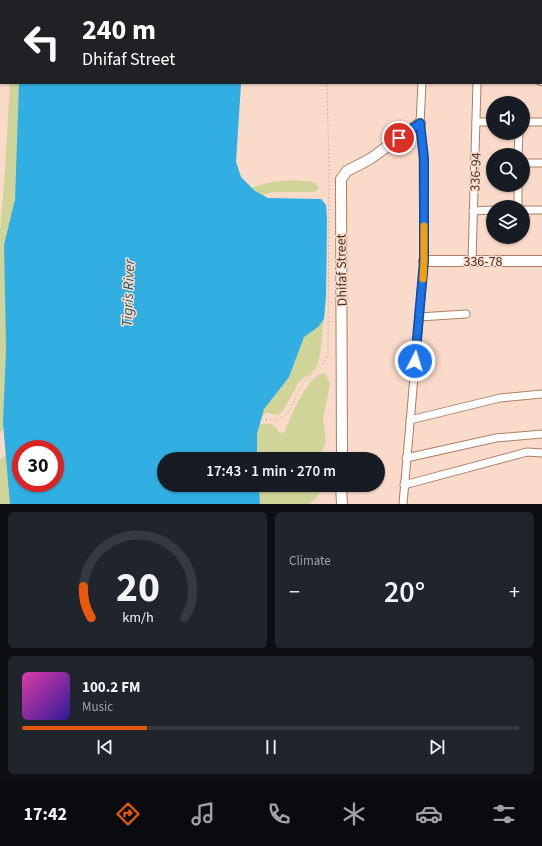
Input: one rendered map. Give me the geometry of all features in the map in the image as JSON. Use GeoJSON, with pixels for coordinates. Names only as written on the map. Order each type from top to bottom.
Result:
{"type":"FeatureCollection","features":[{"type":"Feature","properties":{"kind":"street"},"geometry":{"type":"LineString","coordinates":[[403,504],[424,261],[424,158],[420,123],[422,84]]}},
{"type":"Feature","properties":{"kind":"street","name":"336-94"},"geometry":{"type":"LineString","coordinates":[[472,261],[477,84]]}},
{"type":"Feature","properties":{"kind":"street"},"geometry":{"type":"LineString","coordinates":[[476,122],[486,122]]}},
{"type":"Feature","properties":{"kind":"street"},"geometry":{"type":"LineString","coordinates":[[530,122],[542,122]]}},
{"type":"Feature","properties":{"kind":"street","name":"Dhifaf Street"},"geometry":{"type":"LineString","coordinates":[[342,452],[341,179],[347,171],[370,159],[420,123]]}},
{"type":"Feature","properties":{"kind":"street"},"geometry":{"type":"LineString","coordinates":[[530,163],[542,163]]}},
{"type":"Feature","properties":{"kind":"street"},"geometry":{"type":"LineString","coordinates":[[473,211],[486,210]]}},
{"type":"Feature","properties":{"kind":"street"},"geometry":{"type":"LineString","coordinates":[[530,210],[542,210]]}},
{"type":"Feature","properties":{"kind":"street","name":"336-78"},"geometry":{"type":"LineString","coordinates":[[424,261],[542,261]]}},
{"type":"Feature","properties":{"kind":"street"},"geometry":{"type":"LineString","coordinates":[[419,317],[466,314]]}},
{"type":"Feature","properties":{"kind":"street"},"geometry":{"type":"LineString","coordinates":[[410,420],[500,398],[542,394]]}},
{"type":"Feature","properties":{"kind":"street"},"geometry":{"type":"LineString","coordinates":[[406,458],[496,438],[542,434]]}},
{"type":"Feature","properties":{"kind":"street"},"geometry":{"type":"LineString","coordinates":[[404,485],[527,452],[542,453]]}},
{"type":"Feature","properties":{"kind":"street"},"geometry":{"type":"LineString","coordinates":[[341,492],[342,504]]}},
{"type":"Feature","properties":{"kind":"path"},"geometry":{"type":"LineString","coordinates":[[262,420],[275,420],[288,413],[302,385],[324,362],[328,354],[329,169],[327,84]]}},
{"type":"Feature","properties":{"kind":"green space"},"geometry":{"type":"Polygon","coordinates":[[[10,84],[26,84],[18,189],[15,192],[5,376],[7,379],[6,426],[0,433],[0,229],[10,84]]]}},
{"type":"Feature","properties":{"kind":"green space"},"geometry":{"type":"Polygon","coordinates":[[[241,84],[236,162],[241,177],[251,188],[267,183],[291,180],[316,183],[319,189],[314,192],[271,192],[262,196],[276,200],[321,199],[326,205],[326,296],[318,365],[311,373],[299,382],[279,415],[267,413],[261,417],[259,424],[223,130],[241,84]]]}},
{"type":"Feature","properties":{"kind":"green space"},"geometry":{"type":"Polygon","coordinates":[[[325,373],[330,384],[323,418],[326,442],[321,452],[257,452],[257,434],[259,424],[270,424],[279,432],[284,433],[300,397],[306,388],[319,374],[325,373]]]}},
{"type":"Feature","properties":{"kind":"green space"},"geometry":{"type":"Polygon","coordinates":[[[6,455],[12,484],[12,492],[14,492],[16,504],[0,504],[0,460],[6,455]]]}},
{"type":"Feature","properties":{"kind":"green space"},"geometry":{"type":"Polygon","coordinates":[[[259,492],[319,492],[317,497],[308,504],[260,504],[259,492]]]}},
{"type":"Feature","properties":{"kind":"water","name":"Tigris River"},"geometry":{"type":"Polygon","coordinates":[[[19,84],[241,84],[236,162],[241,177],[255,191],[268,198],[321,199],[326,205],[326,296],[324,319],[318,327],[304,337],[289,377],[264,409],[257,434],[257,452],[157,452],[157,492],[259,492],[260,504],[10,504],[3,423],[6,348],[4,245],[15,199],[19,84]]]}},
{"type":"Feature","properties":{"kind":"slow traffic"},"geometry":{"type":"LineString","coordinates":[[423,279],[424,226]]}},
{"type":"Feature","properties":{"kind":"route"},"geometry":{"type":"LineString","coordinates":[[399,138],[420,123],[424,158],[424,261],[415,361]]}}]}
